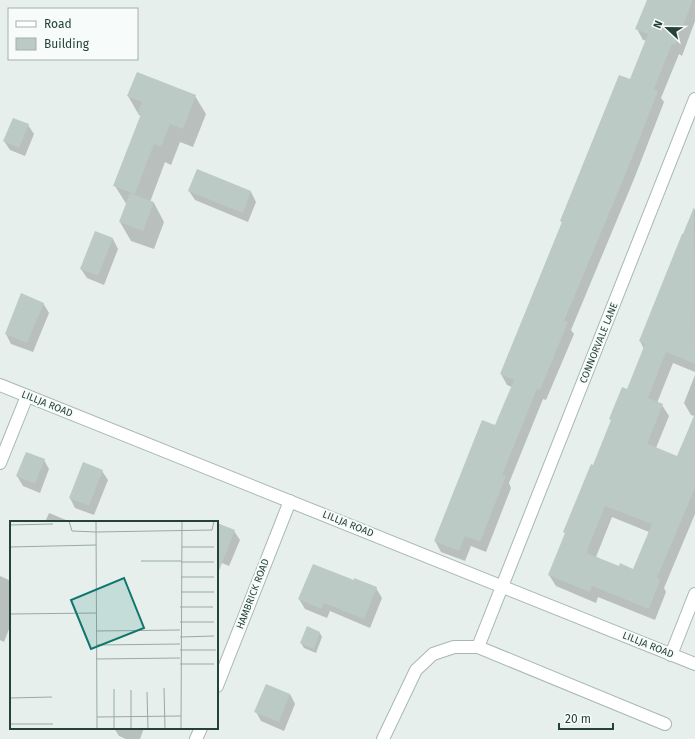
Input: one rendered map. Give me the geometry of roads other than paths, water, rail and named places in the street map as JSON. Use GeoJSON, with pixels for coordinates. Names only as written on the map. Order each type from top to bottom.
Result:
{"type":"FeatureCollection","features":[{"type":"Feature","properties":{"kind":"street","name":"CONNORVALE LANE"},"geometry":{"type":"LineString","coordinates":[[478,647],[695,99]]}},
{"type":"Feature","properties":{"kind":"street","name":"LILLJA ROAD"},"geometry":{"type":"LineString","coordinates":[[0,385],[695,664]]}},
{"type":"Feature","properties":{"kind":"street"},"geometry":{"type":"LineString","coordinates":[[0,463],[26,396]]}},
{"type":"Feature","properties":{"kind":"street","name":"HAMBRICK ROAD"},"geometry":{"type":"LineString","coordinates":[[218,683],[290,501]]}},
{"type":"Feature","properties":{"kind":"street"},"geometry":{"type":"LineString","coordinates":[[671,655],[695,594]]}},
{"type":"Feature","properties":{"kind":"street"},"geometry":{"type":"LineString","coordinates":[[383,739],[416,670],[433,654],[454,647],[478,647],[665,724]]}},
{"type":"Feature","properties":{"kind":"street"},"geometry":{"type":"LineString","coordinates":[[196,739],[201,729]]}}]}
